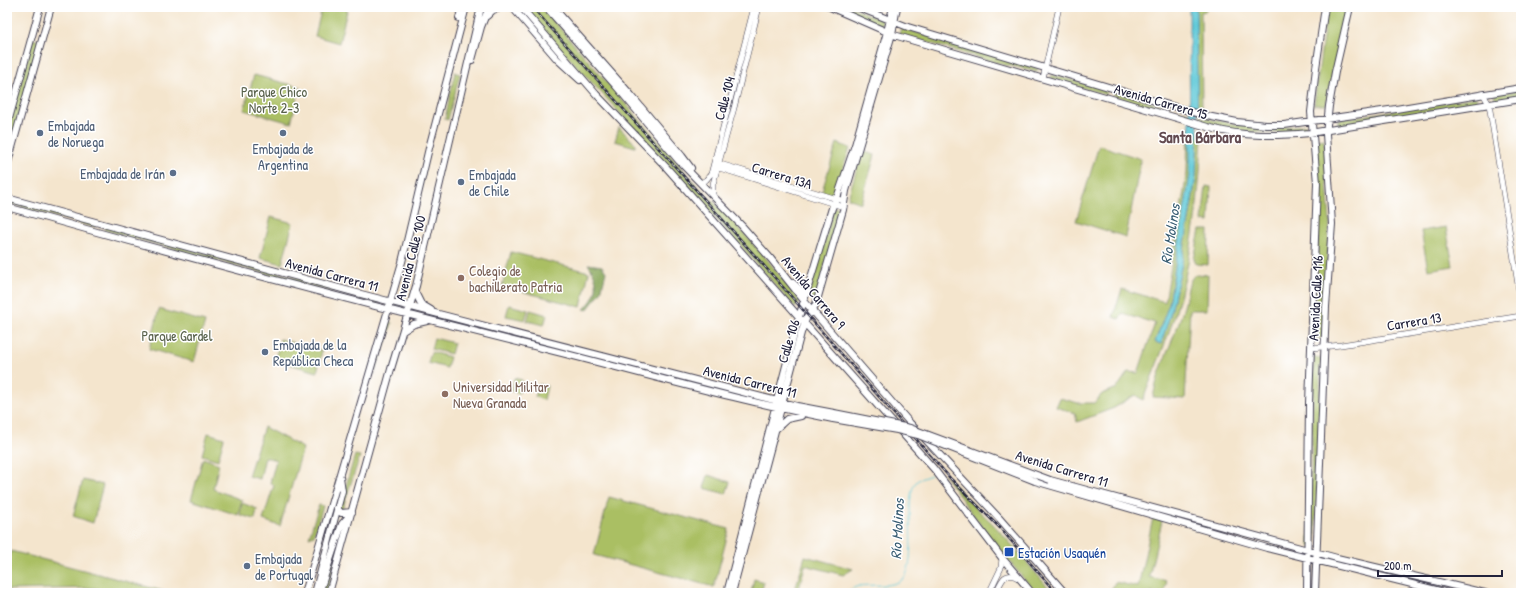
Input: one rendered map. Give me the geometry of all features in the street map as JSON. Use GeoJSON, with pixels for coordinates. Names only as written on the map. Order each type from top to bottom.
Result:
{"type":"FeatureCollection","features":[{"type":"Feature","properties":{"kind":"main road"},"geometry":{"type":"LineString","coordinates":[[7,126],[40,7]]}},
{"type":"Feature","properties":{"kind":"main road"},"geometry":{"type":"LineString","coordinates":[[7,166],[51,7]]}},
{"type":"Feature","properties":{"kind":"main road"},"geometry":{"type":"LineString","coordinates":[[429,148],[462,7]]}},
{"type":"Feature","properties":{"kind":"main road","name":"Avenida Calle 100"},"geometry":{"type":"LineString","coordinates":[[305,593],[404,255],[429,148],[466,7]]}},
{"type":"Feature","properties":{"kind":"main road","name":"Avenida Calle 100"},"geometry":{"type":"LineString","coordinates":[[329,593],[415,292],[460,91],[481,7]]}},
{"type":"Feature","properties":{"kind":"main road"},"geometry":{"type":"LineString","coordinates":[[472,60],[489,7]]}},
{"type":"Feature","properties":{"kind":"main road"},"geometry":{"type":"LineString","coordinates":[[484,20],[493,10],[504,7],[513,8],[557,59],[596,94]]}},
{"type":"Feature","properties":{"kind":"main road","name":"Avenida Carrera 9"},"geometry":{"type":"LineString","coordinates":[[522,7],[596,94],[662,162],[942,479],[1002,558],[1032,593]]}},
{"type":"Feature","properties":{"kind":"main road","name":"Avenida Carrera 9"},"geometry":{"type":"LineString","coordinates":[[546,7],[616,86],[669,150],[771,259],[804,302],[910,423],[999,518],[1065,593]]}},
{"type":"Feature","properties":{"kind":"main road"},"geometry":{"type":"LineString","coordinates":[[553,7],[631,95],[682,156],[701,183]]}},
{"type":"Feature","properties":{"kind":"main road","name":"Avenida Carrera 15"},"geometry":{"type":"LineString","coordinates":[[830,7],[889,33],[1226,132],[1247,135],[1278,136],[1313,132],[1521,99]]}},
{"type":"Feature","properties":{"kind":"main road","name":"Avenida Carrera 15"},"geometry":{"type":"LineString","coordinates":[[857,7],[892,22],[1133,94],[1202,114],[1237,122],[1266,125],[1288,125],[1521,88]]}},
{"type":"Feature","properties":{"kind":"main road","name":"Calle 106"},"geometry":{"type":"LineString","coordinates":[[892,22],[893,7]]}},
{"type":"Feature","properties":{"kind":"main road","name":"Calle 106"},"geometry":{"type":"LineString","coordinates":[[727,593],[773,418],[779,405],[805,323],[816,304],[892,22],[898,7]]}},
{"type":"Feature","properties":{"kind":"main road","name":"Avenida Calle 116"},"geometry":{"type":"LineString","coordinates":[[1306,593],[1317,190],[1312,122],[1314,83],[1325,7]]}},
{"type":"Feature","properties":{"kind":"main road","name":"Avenida Calle 116"},"geometry":{"type":"LineString","coordinates":[[1315,593],[1324,347],[1328,266],[1332,224],[1326,143],[1327,119],[1335,72],[1350,7]]}},
{"type":"Feature","properties":{"kind":"main road","name":"Calle 106"},"geometry":{"type":"LineString","coordinates":[[784,390],[799,317],[835,201],[855,145],[889,33]]}},
{"type":"Feature","properties":{"kind":"main road"},"geometry":{"type":"LineString","coordinates":[[1130,104],[1110,96],[1108,93],[1111,90],[1126,94],[1133,94]]}},
{"type":"Feature","properties":{"kind":"main road","name":"Avenida Carrera 11"},"geometry":{"type":"LineString","coordinates":[[7,198],[390,302],[766,398],[779,405],[918,435],[1035,481],[1307,559],[1448,593]]}},
{"type":"Feature","properties":{"kind":"main road","name":"Avenida Carrera 11"},"geometry":{"type":"LineString","coordinates":[[7,207],[388,310],[761,404],[797,406],[833,416],[910,428],[1050,480],[1307,550],[1485,593]]}},
{"type":"Feature","properties":{"kind":"main road"},"geometry":{"type":"LineString","coordinates":[[785,277],[802,291],[808,291]]}},
{"type":"Feature","properties":{"kind":"main road"},"geometry":{"type":"LineString","coordinates":[[415,292],[422,304],[438,314]]}},
{"type":"Feature","properties":{"kind":"main road"},"geometry":{"type":"LineString","coordinates":[[403,331],[414,324],[432,321]]}},
{"type":"Feature","properties":{"kind":"main road"},"geometry":{"type":"LineString","coordinates":[[766,398],[784,390],[797,406]]}},
{"type":"Feature","properties":{"kind":"main road"},"geometry":{"type":"LineString","coordinates":[[761,404],[767,408],[773,418]]}},
{"type":"Feature","properties":{"kind":"main road","name":"Calle 106"},"geometry":{"type":"LineString","coordinates":[[732,593],[776,429],[779,405]]}},
{"type":"Feature","properties":{"kind":"main road"},"geometry":{"type":"LineString","coordinates":[[776,429],[786,419],[801,416]]}},
{"type":"Feature","properties":{"kind":"main road"},"geometry":{"type":"LineString","coordinates":[[910,423],[924,431],[963,446],[1082,489]]}},
{"type":"Feature","properties":{"kind":"main road","name":"Avenida Calle 100"},"geometry":{"type":"LineString","coordinates":[[315,593],[342,491],[340,474]]}},
{"type":"Feature","properties":{"kind":"main road"},"geometry":{"type":"LineString","coordinates":[[337,508],[341,513],[352,512]]}},
{"type":"Feature","properties":{"kind":"main road"},"geometry":{"type":"LineString","coordinates":[[329,510],[333,521]]}},
{"type":"Feature","properties":{"kind":"main road","name":"Avenida Calle 100"},"geometry":{"type":"LineString","coordinates":[[319,593],[342,524],[352,512]]}},
{"type":"Feature","properties":{"kind":"street","name":"Calle 104"},"geometry":{"type":"LineString","coordinates":[[713,196],[716,165],[754,7]]}},
{"type":"Feature","properties":{"kind":"street","name":"Calle 104"},"geometry":{"type":"LineString","coordinates":[[701,183],[708,178],[716,165],[759,7]]}},
{"type":"Feature","properties":{"kind":"street"},"geometry":{"type":"LineString","coordinates":[[1043,78],[1059,7]]}},
{"type":"Feature","properties":{"kind":"street"},"geometry":{"type":"LineString","coordinates":[[1483,94],[1489,104],[1521,303]]}},
{"type":"Feature","properties":{"kind":"street","name":"Carrera 13A"},"geometry":{"type":"LineString","coordinates":[[716,165],[844,204]]}},
{"type":"Feature","properties":{"kind":"street","name":"Carrera 13"},"geometry":{"type":"LineString","coordinates":[[1312,348],[1341,345],[1521,316]]}},
{"type":"Feature","properties":{"kind":"street"},"geometry":{"type":"LineString","coordinates":[[989,593],[1001,568],[1002,558]]}},
{"type":"Feature","properties":{"kind":"street"},"geometry":{"type":"LineString","coordinates":[[996,593],[1001,580],[1007,576],[1011,575],[1019,578]]}},
{"type":"Feature","properties":{"kind":"green space"},"geometry":{"type":"Polygon","coordinates":[[[322,7],[348,7],[339,43],[315,36],[322,7]]]}},
{"type":"Feature","properties":{"kind":"green space"},"geometry":{"type":"Polygon","coordinates":[[[523,7],[540,7],[559,27],[697,186],[731,219],[765,257],[800,301],[795,308],[762,270],[523,7]]]}},
{"type":"Feature","properties":{"kind":"green space"},"geometry":{"type":"Polygon","coordinates":[[[837,7],[851,7],[883,21],[880,26],[837,7]]]}},
{"type":"Feature","properties":{"kind":"green space"},"geometry":{"type":"Polygon","coordinates":[[[1196,7],[1206,7],[1206,11],[1201,12],[1202,110],[1197,107],[1196,7]]]}},
{"type":"Feature","properties":{"kind":"green space"},"geometry":{"type":"Polygon","coordinates":[[[1327,7],[1347,7],[1326,105],[1314,105],[1327,7]]]}},
{"type":"Feature","properties":{"kind":"green space"},"geometry":{"type":"Polygon","coordinates":[[[901,28],[1037,68],[1038,70],[1036,72],[1004,65],[899,34],[901,28]]]}},
{"type":"Feature","properties":{"kind":"green space"},"geometry":{"type":"Polygon","coordinates":[[[33,39],[39,41],[7,156],[7,132],[33,39]]]}},
{"type":"Feature","properties":{"kind":"green space"},"geometry":{"type":"Polygon","coordinates":[[[455,72],[460,74],[448,120],[445,119],[455,72]]]}},
{"type":"Feature","properties":{"kind":"green space","name":"Parque Chico Norte 2-3"},"geometry":{"type":"Polygon","coordinates":[[[254,75],[300,87],[291,123],[244,110],[254,75]]]}},
{"type":"Feature","properties":{"kind":"green space"},"geometry":{"type":"Polygon","coordinates":[[[1052,75],[1108,89],[1106,95],[1052,79],[1052,75]]]}},
{"type":"Feature","properties":{"kind":"green space"},"geometry":{"type":"Polygon","coordinates":[[[1521,90],[1521,96],[1496,100],[1494,94],[1521,90]]]}},
{"type":"Feature","properties":{"kind":"green space"},"geometry":{"type":"Polygon","coordinates":[[[1114,93],[1134,97],[1190,114],[1190,119],[1132,103],[1113,95],[1114,93]]]}},
{"type":"Feature","properties":{"kind":"green space"},"geometry":{"type":"Polygon","coordinates":[[[1476,97],[1479,103],[1338,126],[1338,120],[1476,97]]]}},
{"type":"Feature","properties":{"kind":"green space"},"geometry":{"type":"Polygon","coordinates":[[[1197,116],[1251,126],[1278,127],[1306,125],[1306,131],[1284,133],[1235,131],[1197,122],[1197,116]]]}},
{"type":"Feature","properties":{"kind":"green space"},"geometry":{"type":"Polygon","coordinates":[[[619,127],[636,145],[635,147],[615,141],[619,127]]]}},
{"type":"Feature","properties":{"kind":"green space"},"geometry":{"type":"Polygon","coordinates":[[[1188,128],[1190,128],[1190,174],[1169,304],[1155,342],[1161,344],[1171,312],[1181,268],[1196,177],[1198,131],[1202,133],[1195,223],[1182,290],[1165,344],[1143,400],[1135,395],[1114,408],[1077,422],[1075,413],[1056,407],[1060,398],[1078,403],[1094,403],[1102,394],[1117,388],[1128,372],[1138,373],[1155,323],[1123,314],[1119,319],[1113,317],[1122,289],[1165,302],[1187,173],[1188,128]]]}},
{"type":"Feature","properties":{"kind":"green space"},"geometry":{"type":"Polygon","coordinates":[[[1324,139],[1330,222],[1322,338],[1316,338],[1319,189],[1316,140],[1324,139]]]}},
{"type":"Feature","properties":{"kind":"green space"},"geometry":{"type":"Polygon","coordinates":[[[837,143],[850,148],[834,196],[822,191],[837,143]]]}},
{"type":"Feature","properties":{"kind":"green space"},"geometry":{"type":"Polygon","coordinates":[[[1099,145],[1141,159],[1126,237],[1076,221],[1099,145]]]}},
{"type":"Feature","properties":{"kind":"green space"},"geometry":{"type":"Polygon","coordinates":[[[862,151],[875,155],[861,203],[848,198],[862,151]]]}},
{"type":"Feature","properties":{"kind":"green space"},"geometry":{"type":"Polygon","coordinates":[[[1206,186],[1211,187],[1209,222],[1202,221],[1206,186]]]}},
{"type":"Feature","properties":{"kind":"green space"},"geometry":{"type":"Polygon","coordinates":[[[9,200],[95,223],[94,227],[8,203],[9,200]]]}},
{"type":"Feature","properties":{"kind":"green space"},"geometry":{"type":"Polygon","coordinates":[[[834,207],[841,209],[816,297],[813,299],[809,294],[834,207]]]}},
{"type":"Feature","properties":{"kind":"green space"},"geometry":{"type":"Polygon","coordinates":[[[271,217],[293,223],[282,264],[260,258],[271,217]]]}},
{"type":"Feature","properties":{"kind":"green space"},"geometry":{"type":"Polygon","coordinates":[[[106,226],[380,301],[379,304],[105,230],[106,226]]]}},
{"type":"Feature","properties":{"kind":"green space"},"geometry":{"type":"Polygon","coordinates":[[[1446,227],[1453,266],[1428,270],[1421,231],[1446,227]]]}},
{"type":"Feature","properties":{"kind":"green space"},"geometry":{"type":"Polygon","coordinates":[[[1200,230],[1209,230],[1208,265],[1196,264],[1194,259],[1200,230]]]}},
{"type":"Feature","properties":{"kind":"green space"},"geometry":{"type":"Polygon","coordinates":[[[511,252],[589,272],[581,307],[502,286],[511,252]]]}},
{"type":"Feature","properties":{"kind":"green space"},"geometry":{"type":"Polygon","coordinates":[[[588,264],[602,266],[606,272],[601,292],[587,310],[584,309],[593,298],[596,288],[595,276],[588,264]]]}},
{"type":"Feature","properties":{"kind":"green space"},"geometry":{"type":"Polygon","coordinates":[[[1196,274],[1208,275],[1207,310],[1190,310],[1185,399],[1153,397],[1159,373],[1182,315],[1191,279],[1196,274]]]}},
{"type":"Feature","properties":{"kind":"green space"},"geometry":{"type":"Polygon","coordinates":[[[509,305],[528,310],[525,320],[506,316],[509,305]]]}},
{"type":"Feature","properties":{"kind":"green space","name":"Parque Gardel"},"geometry":{"type":"Polygon","coordinates":[[[159,309],[205,322],[194,362],[149,349],[159,309]]]}},
{"type":"Feature","properties":{"kind":"green space"},"geometry":{"type":"Polygon","coordinates":[[[530,310],[547,315],[544,325],[527,321],[530,310]]]}},
{"type":"Feature","properties":{"kind":"green space"},"geometry":{"type":"Polygon","coordinates":[[[387,321],[392,323],[375,374],[376,362],[387,321]]]}},
{"type":"Feature","properties":{"kind":"green space"},"geometry":{"type":"Polygon","coordinates":[[[434,338],[454,343],[451,354],[431,349],[434,338]]]}},
{"type":"Feature","properties":{"kind":"green space"},"geometry":{"type":"Polygon","coordinates":[[[280,339],[322,351],[317,372],[275,360],[280,339]]]}},
{"type":"Feature","properties":{"kind":"green space"},"geometry":{"type":"Polygon","coordinates":[[[431,352],[450,357],[447,368],[428,363],[431,352]]]}},
{"type":"Feature","properties":{"kind":"green space"},"geometry":{"type":"Polygon","coordinates":[[[1314,357],[1321,358],[1315,546],[1309,546],[1314,357]]]}},
{"type":"Feature","properties":{"kind":"green space"},"geometry":{"type":"Polygon","coordinates":[[[514,378],[522,380],[519,393],[511,391],[514,378]]]}},
{"type":"Feature","properties":{"kind":"green space"},"geometry":{"type":"Polygon","coordinates":[[[539,384],[547,386],[544,400],[535,397],[539,384]]]}},
{"type":"Feature","properties":{"kind":"green space"},"geometry":{"type":"Polygon","coordinates":[[[264,427],[303,448],[280,526],[263,520],[274,485],[270,483],[276,460],[265,457],[260,479],[248,476],[264,427]]]}},
{"type":"Feature","properties":{"kind":"green space"},"geometry":{"type":"Polygon","coordinates":[[[208,433],[224,438],[218,460],[202,455],[208,433]]]}},
{"type":"Feature","properties":{"kind":"green space"},"geometry":{"type":"Polygon","coordinates":[[[355,455],[360,456],[342,510],[339,509],[355,455]]]}},
{"type":"Feature","properties":{"kind":"green space"},"geometry":{"type":"Polygon","coordinates":[[[203,458],[219,464],[213,489],[242,500],[238,515],[191,500],[203,458]]]}},
{"type":"Feature","properties":{"kind":"green space"},"geometry":{"type":"Polygon","coordinates":[[[943,473],[1006,538],[1053,593],[1036,593],[1011,564],[943,473]]]}},
{"type":"Feature","properties":{"kind":"green space"},"geometry":{"type":"Polygon","coordinates":[[[708,475],[730,482],[726,494],[704,488],[708,475]]]}},
{"type":"Feature","properties":{"kind":"green space"},"geometry":{"type":"Polygon","coordinates":[[[83,480],[103,485],[93,523],[73,516],[83,480]]]}},
{"type":"Feature","properties":{"kind":"green space"},"geometry":{"type":"Polygon","coordinates":[[[609,497],[729,529],[714,587],[594,555],[609,497]]]}},
{"type":"Feature","properties":{"kind":"green space"},"geometry":{"type":"Polygon","coordinates":[[[242,503],[257,509],[255,519],[240,515],[242,503]]]}},
{"type":"Feature","properties":{"kind":"green space"},"geometry":{"type":"Polygon","coordinates":[[[319,505],[323,506],[314,535],[309,537],[319,505]]]}},
{"type":"Feature","properties":{"kind":"green space"},"geometry":{"type":"Polygon","coordinates":[[[1153,518],[1162,521],[1149,577],[1167,581],[1164,593],[1110,593],[1115,582],[1138,587],[1153,518]]]}},
{"type":"Feature","properties":{"kind":"green space"},"geometry":{"type":"Polygon","coordinates":[[[346,525],[326,593],[321,593],[342,530],[346,525]]]}},
{"type":"Feature","properties":{"kind":"green space"},"geometry":{"type":"Polygon","coordinates":[[[11,551],[172,593],[112,593],[94,588],[7,590],[7,564],[11,551]]]}},
{"type":"Feature","properties":{"kind":"green space"},"geometry":{"type":"Polygon","coordinates":[[[805,556],[853,569],[843,575],[805,565],[798,593],[794,593],[805,556]]]}},
{"type":"Feature","properties":{"kind":"green space"},"geometry":{"type":"Polygon","coordinates":[[[754,579],[764,582],[761,593],[751,592],[754,579]]]}},
{"type":"Feature","properties":{"kind":"water"},"geometry":{"type":"Polygon","coordinates":[[[1189,7],[1196,7],[1198,131],[1196,177],[1181,268],[1171,312],[1161,344],[1155,342],[1169,304],[1190,174],[1189,7]]]}},
{"type":"Feature","properties":{"kind":"waterway","name":"Río Molinos"},"geometry":{"type":"LineString","coordinates":[[845,593],[859,586],[888,585],[894,584],[903,579],[908,570],[910,558],[910,500],[917,481],[931,475]]}},
{"type":"Feature","properties":{"kind":"railway"},"geometry":{"type":"LineString","coordinates":[[532,7],[775,278],[951,479],[1000,528],[1056,593]]}},
{"type":"Feature","properties":{"kind":"place","name":"Embajada de Noruega"},"geometry":{"type":"Point","coordinates":[40,133]}},
{"type":"Feature","properties":{"kind":"place","name":"Embajada de Argentina"},"geometry":{"type":"Point","coordinates":[283,133]}},
{"type":"Feature","properties":{"kind":"place","name":"Embajada de Irán"},"geometry":{"type":"Point","coordinates":[173,173]}},
{"type":"Feature","properties":{"kind":"place","name":"Embajada de Chile"},"geometry":{"type":"Point","coordinates":[461,182]}},
{"type":"Feature","properties":{"kind":"place","name":"Colegio de bachillerato Patria"},"geometry":{"type":"Point","coordinates":[461,278]}},
{"type":"Feature","properties":{"kind":"place","name":"Embajada de la República Checa"},"geometry":{"type":"Point","coordinates":[265,352]}},
{"type":"Feature","properties":{"kind":"place","name":"Universidad Militar Nueva Granada"},"geometry":{"type":"Point","coordinates":[445,394]}},
{"type":"Feature","properties":{"kind":"place","name":"Estación Usaquén"},"geometry":{"type":"Point","coordinates":[1009,552]}},
{"type":"Feature","properties":{"kind":"place","name":"Embajada de Portugal"},"geometry":{"type":"Point","coordinates":[247,566]}},
{"type":"Feature","properties":{"kind":"district","name":"Santa Bárbara"},"geometry":{"type":"Point","coordinates":[1200,137]}}]}
